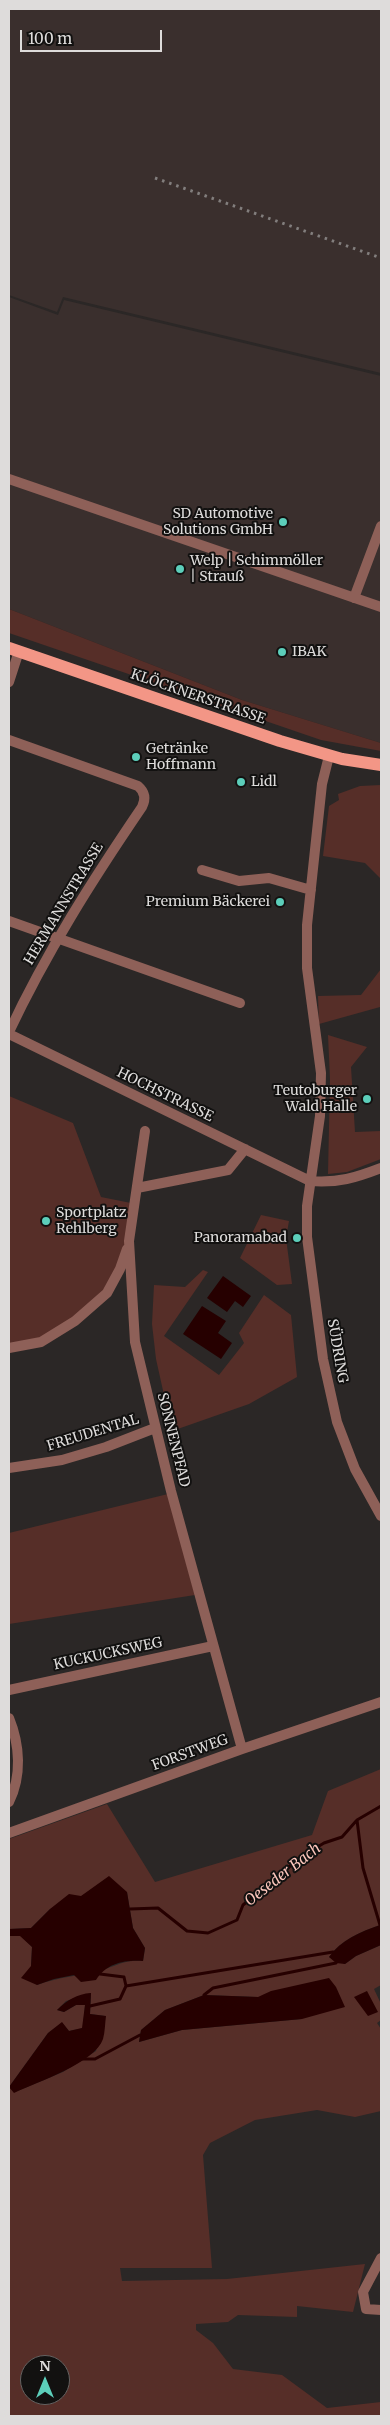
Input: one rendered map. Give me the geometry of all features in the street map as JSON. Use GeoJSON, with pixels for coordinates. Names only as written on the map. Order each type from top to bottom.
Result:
{"type":"FeatureCollection","features":[{"type":"Feature","properties":{"kind":"main road","name":"KLÖCKNERSTRASSE"},"geometry":{"type":"LineString","coordinates":[[14,650],[329,756],[381,765]]}},
{"type":"Feature","properties":{"kind":"street"},"geometry":{"type":"LineString","coordinates":[[9,479],[381,607]]}},
{"type":"Feature","properties":{"kind":"street"},"geometry":{"type":"LineString","coordinates":[[354,598],[381,526]]}},
{"type":"Feature","properties":{"kind":"street"},"geometry":{"type":"LineString","coordinates":[[9,682],[14,650]]}},
{"type":"Feature","properties":{"kind":"street","name":"HERMANNSTRASSE"},"geometry":{"type":"LineString","coordinates":[[9,740],[138,786],[144,793],[142,807],[97,872],[33,981],[9,1032]]}},
{"type":"Feature","properties":{"kind":"street","name":"SÜDRING"},"geometry":{"type":"LineString","coordinates":[[329,756],[322,784],[307,925],[307,968],[320,1073],[320,1116],[307,1206],[307,1237],[323,1360],[337,1422],[355,1469],[381,1516]]}},
{"type":"Feature","properties":{"kind":"street"},"geometry":{"type":"LineString","coordinates":[[202,870],[239,881],[270,878],[311,890]]}},
{"type":"Feature","properties":{"kind":"street"},"geometry":{"type":"LineString","coordinates":[[9,921],[240,1003]]}},
{"type":"Feature","properties":{"kind":"street","name":"HOCHSTRASSE"},"geometry":{"type":"LineString","coordinates":[[9,1032],[310,1182]]}},
{"type":"Feature","properties":{"kind":"street","name":"SONNENPFAD"},"geometry":{"type":"LineString","coordinates":[[145,1131],[130,1241],[135,1342],[155,1428],[242,1749]]}},
{"type":"Feature","properties":{"kind":"street"},"geometry":{"type":"LineString","coordinates":[[137,1188],[228,1170],[245,1149]]}},
{"type":"Feature","properties":{"kind":"street"},"geometry":{"type":"LineString","coordinates":[[310,1182],[333,1183],[381,1168]]}},
{"type":"Feature","properties":{"kind":"street"},"geometry":{"type":"LineString","coordinates":[[9,1348],[41,1342],[75,1321],[107,1293],[120,1269],[130,1241]]}},
{"type":"Feature","properties":{"kind":"street","name":"FREUDENTAL"},"geometry":{"type":"LineString","coordinates":[[9,1468],[62,1460],[106,1447],[155,1428]]}},
{"type":"Feature","properties":{"kind":"street","name":"KUCKUCKSWEG"},"geometry":{"type":"LineString","coordinates":[[9,1690],[213,1646]]}},
{"type":"Feature","properties":{"kind":"street","name":"FORSTWEG"},"geometry":{"type":"LineString","coordinates":[[9,1833],[242,1749],[381,1702]]}},
{"type":"Feature","properties":{"kind":"street"},"geometry":{"type":"LineString","coordinates":[[9,1718],[19,1771],[15,1790],[9,1802]]}},
{"type":"Feature","properties":{"kind":"street"},"geometry":{"type":"LineString","coordinates":[[381,2259],[363,2292],[366,2309],[381,2310]]}},
{"type":"Feature","properties":{"kind":"shaded area"},"geometry":{"type":"Polygon","coordinates":[[[9,9],[381,9],[381,373],[63,297],[57,312],[9,295],[9,9]]]}},
{"type":"Feature","properties":{"kind":"shaded area"},"geometry":{"type":"Polygon","coordinates":[[[9,297],[58,315],[64,300],[381,376],[381,743],[242,700],[9,609],[9,297]]]}},
{"type":"Feature","properties":{"kind":"shaded area"},"geometry":{"type":"Polygon","coordinates":[[[9,609],[242,700],[381,743],[381,751],[321,740],[9,633],[9,609]]]}},
{"type":"Feature","properties":{"kind":"shaded area"},"geometry":{"type":"Polygon","coordinates":[[[381,785],[381,879],[365,863],[323,856],[329,806],[339,800],[338,794],[360,786],[381,785]]]}},
{"type":"Feature","properties":{"kind":"shaded area"},"geometry":{"type":"Polygon","coordinates":[[[381,969],[380,1007],[319,1024],[318,996],[361,995],[381,969]]]}},
{"type":"Feature","properties":{"kind":"shaded area"},"geometry":{"type":"Polygon","coordinates":[[[328,1035],[367,1047],[351,1067],[355,1132],[381,1131],[381,1159],[347,1172],[328,1174],[330,1079],[328,1035]]]}},
{"type":"Feature","properties":{"kind":"shaded area"},"geometry":{"type":"Polygon","coordinates":[[[9,1096],[73,1123],[101,1197],[131,1203],[129,1241],[107,1293],[41,1342],[9,1346],[9,1096]]]}},
{"type":"Feature","properties":{"kind":"shaded area"},"geometry":{"type":"Polygon","coordinates":[[[261,1215],[289,1221],[286,1238],[292,1284],[277,1285],[240,1258],[261,1215]]]}},
{"type":"Feature","properties":{"kind":"shaded area"},"geometry":{"type":"Polygon","coordinates":[[[203,1270],[208,1272],[164,1336],[219,1375],[244,1343],[239,1333],[264,1295],[291,1315],[297,1377],[249,1404],[172,1431],[156,1359],[152,1324],[154,1285],[185,1287],[203,1270]]]}},
{"type":"Feature","properties":{"kind":"shaded area"},"geometry":{"type":"Polygon","coordinates":[[[223,1276],[251,1296],[243,1307],[235,1301],[227,1312],[207,1298],[223,1276]]]}},
{"type":"Feature","properties":{"kind":"shaded area"},"geometry":{"type":"Polygon","coordinates":[[[202,1306],[226,1321],[218,1333],[232,1343],[221,1359],[183,1334],[202,1306]]]}},
{"type":"Feature","properties":{"kind":"shaded area"},"geometry":{"type":"Polygon","coordinates":[[[168,1494],[195,1595],[9,1624],[9,1533],[168,1494]]]}},
{"type":"Feature","properties":{"kind":"shaded area"},"geometry":{"type":"Polygon","coordinates":[[[381,1769],[381,1927],[380,1925],[352,1937],[339,1946],[329,1957],[345,1964],[356,1956],[381,1945],[381,1985],[374,1989],[381,2004],[381,2020],[377,2023],[381,2029],[381,2111],[355,2117],[317,2110],[255,2120],[210,2143],[203,2155],[212,2268],[120,2268],[122,2281],[227,2279],[365,2264],[353,2312],[297,2306],[297,2317],[238,2315],[228,2322],[196,2324],[196,2330],[213,2343],[233,2369],[282,2375],[327,2408],[381,2402],[381,2416],[9,2416],[9,2087],[9,1936],[20,1935],[32,1947],[31,1966],[37,1985],[102,1970],[126,1962],[143,1961],[145,1948],[133,1928],[127,1892],[81,1896],[50,1909],[31,1928],[9,1929],[9,1839],[107,1804],[155,1882],[312,1835],[328,1791],[381,1769]],[[91,1993],[66,2001],[57,2010],[64,2012],[76,2005],[85,2005],[83,2028],[69,2031],[62,2023],[48,2033],[9,2087],[15,2092],[63,2072],[96,2051],[105,2016],[90,2014],[91,1993]],[[204,1995],[165,2010],[141,2030],[139,2042],[182,2030],[302,2019],[258,1997],[204,1995]]]}},
{"type":"Feature","properties":{"kind":"shaded area"},"geometry":{"type":"Polygon","coordinates":[[[109,1876],[127,1892],[133,1928],[145,1948],[143,1961],[129,1961],[111,1966],[100,1974],[96,1980],[81,1982],[74,1975],[37,1985],[21,1978],[31,1966],[32,1947],[20,1936],[9,1936],[9,1929],[31,1928],[69,1894],[81,1896],[109,1876]]]}},
{"type":"Feature","properties":{"kind":"shaded area"},"geometry":{"type":"Polygon","coordinates":[[[380,1925],[381,1945],[356,1956],[345,1964],[336,1963],[329,1957],[339,1946],[352,1937],[380,1925]]]}},
{"type":"Feature","properties":{"kind":"shaded area"},"geometry":{"type":"Polygon","coordinates":[[[329,1978],[336,1987],[345,2007],[302,2019],[182,2030],[139,2042],[141,2030],[165,2010],[204,1995],[258,1997],[271,1991],[329,1978]]]}},
{"type":"Feature","properties":{"kind":"shaded area"},"geometry":{"type":"Polygon","coordinates":[[[367,1991],[378,2012],[368,2016],[354,1997],[367,1991]]]}},
{"type":"Feature","properties":{"kind":"shaded area"},"geometry":{"type":"Polygon","coordinates":[[[91,1993],[90,2014],[106,2016],[103,2039],[98,2048],[89,2056],[64,2071],[14,2093],[9,2087],[48,2033],[62,2022],[69,2031],[82,2028],[85,2005],[76,2005],[64,2012],[57,2010],[73,1998],[91,1993]]]}},
{"type":"Feature","properties":{"kind":"waterway","name":"Oeseder Bach"},"geometry":{"type":"LineString","coordinates":[[380,1925],[363,1868],[357,1820],[381,1806]]}},
{"type":"Feature","properties":{"kind":"waterway","name":"Oeseder Bach"},"geometry":{"type":"LineString","coordinates":[[130,1909],[158,1908],[187,1931],[208,1933],[237,1920],[243,1905],[301,1857],[324,1843],[342,1837],[357,1820]]}},
{"type":"Feature","properties":{"kind":"waterway"},"geometry":{"type":"LineString","coordinates":[[90,2006],[120,1999],[126,1986],[333,1952]]}},
{"type":"Feature","properties":{"kind":"waterway"},"geometry":{"type":"LineString","coordinates":[[204,1995],[213,1988],[336,1963]]}},
{"type":"Feature","properties":{"kind":"waterway"},"geometry":{"type":"LineString","coordinates":[[100,1974],[124,1977],[126,1986]]}},
{"type":"Feature","properties":{"kind":"waterway"},"geometry":{"type":"LineString","coordinates":[[83,2059],[95,2059],[140,2035]]}},
{"type":"Feature","properties":{"kind":"railway"},"geometry":{"type":"LineString","coordinates":[[155,178],[381,258]]}},
{"type":"Feature","properties":{"kind":"place","name":"SD Automotive Solutions GmbH"},"geometry":{"type":"Point","coordinates":[283,522]}},
{"type":"Feature","properties":{"kind":"place","name":"Welp | Schimmöller | Strauß"},"geometry":{"type":"Point","coordinates":[180,569]}},
{"type":"Feature","properties":{"kind":"place","name":"IBAK"},"geometry":{"type":"Point","coordinates":[282,652]}},
{"type":"Feature","properties":{"kind":"place","name":"Getränke Hoffmann"},"geometry":{"type":"Point","coordinates":[136,757]}},
{"type":"Feature","properties":{"kind":"place","name":"Lidl"},"geometry":{"type":"Point","coordinates":[241,782]}},
{"type":"Feature","properties":{"kind":"place","name":"Premium Bäckerei"},"geometry":{"type":"Point","coordinates":[280,902]}},
{"type":"Feature","properties":{"kind":"place","name":"Teutoburger Wald Halle"},"geometry":{"type":"Point","coordinates":[367,1099]}},
{"type":"Feature","properties":{"kind":"place","name":"Sportplatz Rehlberg"},"geometry":{"type":"Point","coordinates":[46,1221]}},
{"type":"Feature","properties":{"kind":"place","name":"Panoramabad"},"geometry":{"type":"Point","coordinates":[297,1238]}}]}
